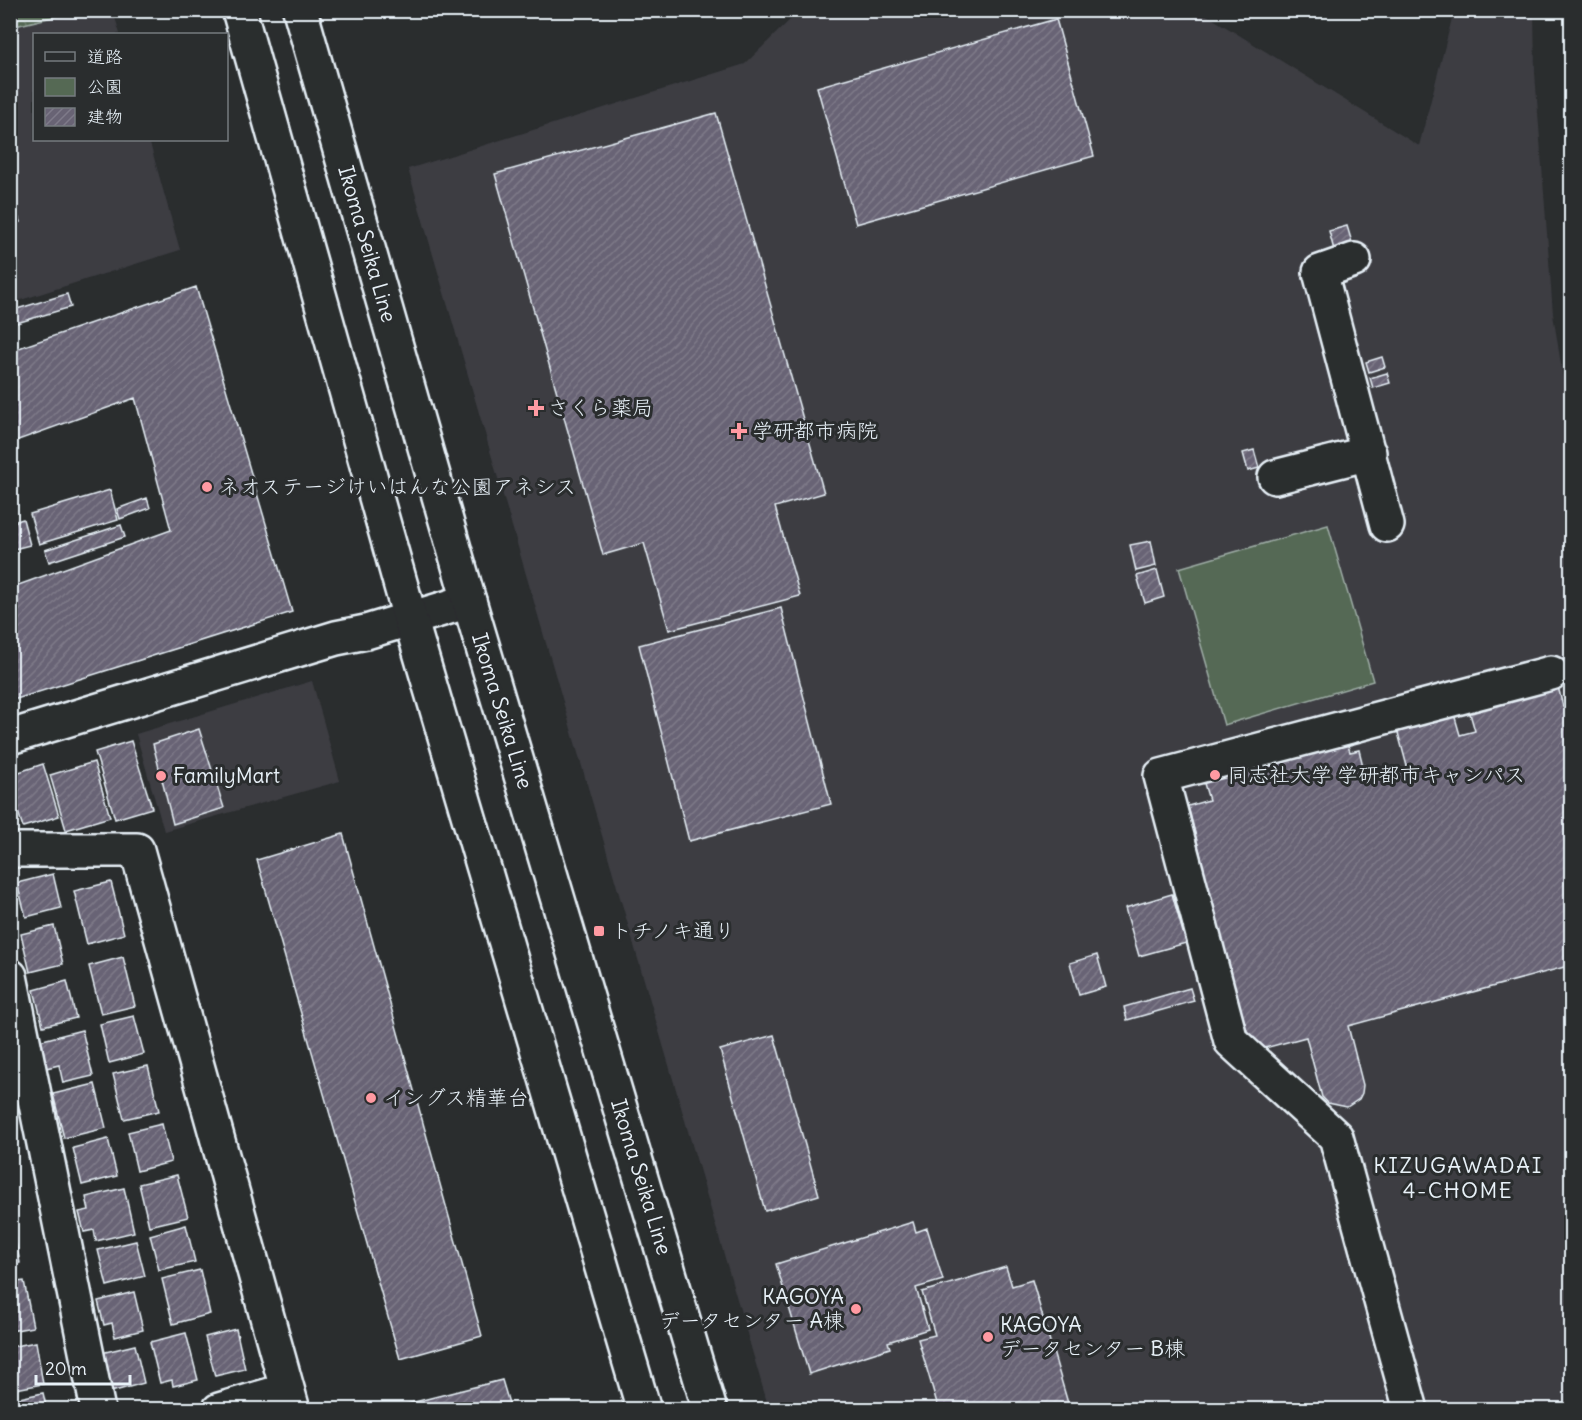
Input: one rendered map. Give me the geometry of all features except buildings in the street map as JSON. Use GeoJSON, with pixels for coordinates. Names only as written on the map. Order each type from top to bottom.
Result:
{"type":"FeatureCollection","features":[{"type":"Feature","properties":{"kind":"main road"},"geometry":{"type":"LineString","coordinates":[[239,10],[410,618],[644,1410]]}},
{"type":"Feature","properties":{"kind":"main road","name":"Ikoma Seika Line"},"geometry":{"type":"LineString","coordinates":[[300,10],[469,602],[710,1410]]}},
{"type":"Feature","properties":{"kind":"main road"},"geometry":{"type":"LineString","coordinates":[[1354,260],[1320,272],[1387,525]]}},
{"type":"Feature","properties":{"kind":"main road"},"geometry":{"type":"LineString","coordinates":[[1275,477],[1369,453]]}},
{"type":"Feature","properties":{"kind":"main road"},"geometry":{"type":"LineString","coordinates":[[10,737],[469,602]]}},
{"type":"Feature","properties":{"kind":"main road"},"geometry":{"type":"LineString","coordinates":[[1411,1410],[1336,1137],[1231,1041],[1161,776],[1551,673]]}},
{"type":"Feature","properties":{"kind":"main road"},"geometry":{"type":"LineString","coordinates":[[10,850],[137,850],[290,1400],[219,1410]]}},
{"type":"Feature","properties":{"kind":"main road"},"geometry":{"type":"LineString","coordinates":[[10,976],[98,1410]]}},
{"type":"Feature","properties":{"kind":"shaded area"},"geometry":{"type":"Polygon","coordinates":[[[803,10],[1200,11],[1419,146],[1454,11],[1534,11],[1535,73],[1553,314],[1572,434],[1571,1409],[769,1409],[408,169],[745,64],[797,13],[803,10]]]}},
{"type":"Feature","properties":{"kind":"shaded area"},"geometry":{"type":"Polygon","coordinates":[[[78,11],[113,11],[120,33],[33,33],[33,141],[149,141],[180,250],[11,303],[10,27],[78,11]]]}},
{"type":"Feature","properties":{"kind":"shaded area"},"geometry":{"type":"Polygon","coordinates":[[[312,681],[340,781],[164,831],[136,734],[312,681]]]}},
{"type":"Feature","properties":{"kind":"green space"},"geometry":{"type":"Polygon","coordinates":[[[11,10],[78,10],[78,11],[11,27],[11,10]]]}},
{"type":"Feature","properties":{"kind":"green space"},"geometry":{"type":"Polygon","coordinates":[[[1328,525],[1373,681],[1224,725],[1179,568],[1328,525]]]}},
{"type":"Feature","properties":{"kind":"place","name":"さくら薬局"},"geometry":{"type":"Point","coordinates":[536,408]}},
{"type":"Feature","properties":{"kind":"place","name":"学研都市病院"},"geometry":{"type":"Point","coordinates":[739,431]}},
{"type":"Feature","properties":{"kind":"place","name":"ネオステージけいはんな公園アネシス"},"geometry":{"type":"Point","coordinates":[207,487]}},
{"type":"Feature","properties":{"kind":"place","name":"同志社大学 学研都市キャンパス"},"geometry":{"type":"Point","coordinates":[1215,775]}},
{"type":"Feature","properties":{"kind":"place","name":"FamilyMart"},"geometry":{"type":"Point","coordinates":[161,776]}},
{"type":"Feature","properties":{"kind":"place","name":"トチノキ通り"},"geometry":{"type":"Point","coordinates":[599,931]}},
{"type":"Feature","properties":{"kind":"place","name":"イングス精華台"},"geometry":{"type":"Point","coordinates":[371,1098]}},
{"type":"Feature","properties":{"kind":"place","name":"KAGOYA データセンター A棟"},"geometry":{"type":"Point","coordinates":[856,1309]}},
{"type":"Feature","properties":{"kind":"place","name":"KAGOYA データセンター B棟"},"geometry":{"type":"Point","coordinates":[988,1337]}},
{"type":"Feature","properties":{"kind":"district","name":"KIZUGAWADAI 4-CHOME"},"geometry":{"type":"Point","coordinates":[1458,1178]}}]}
